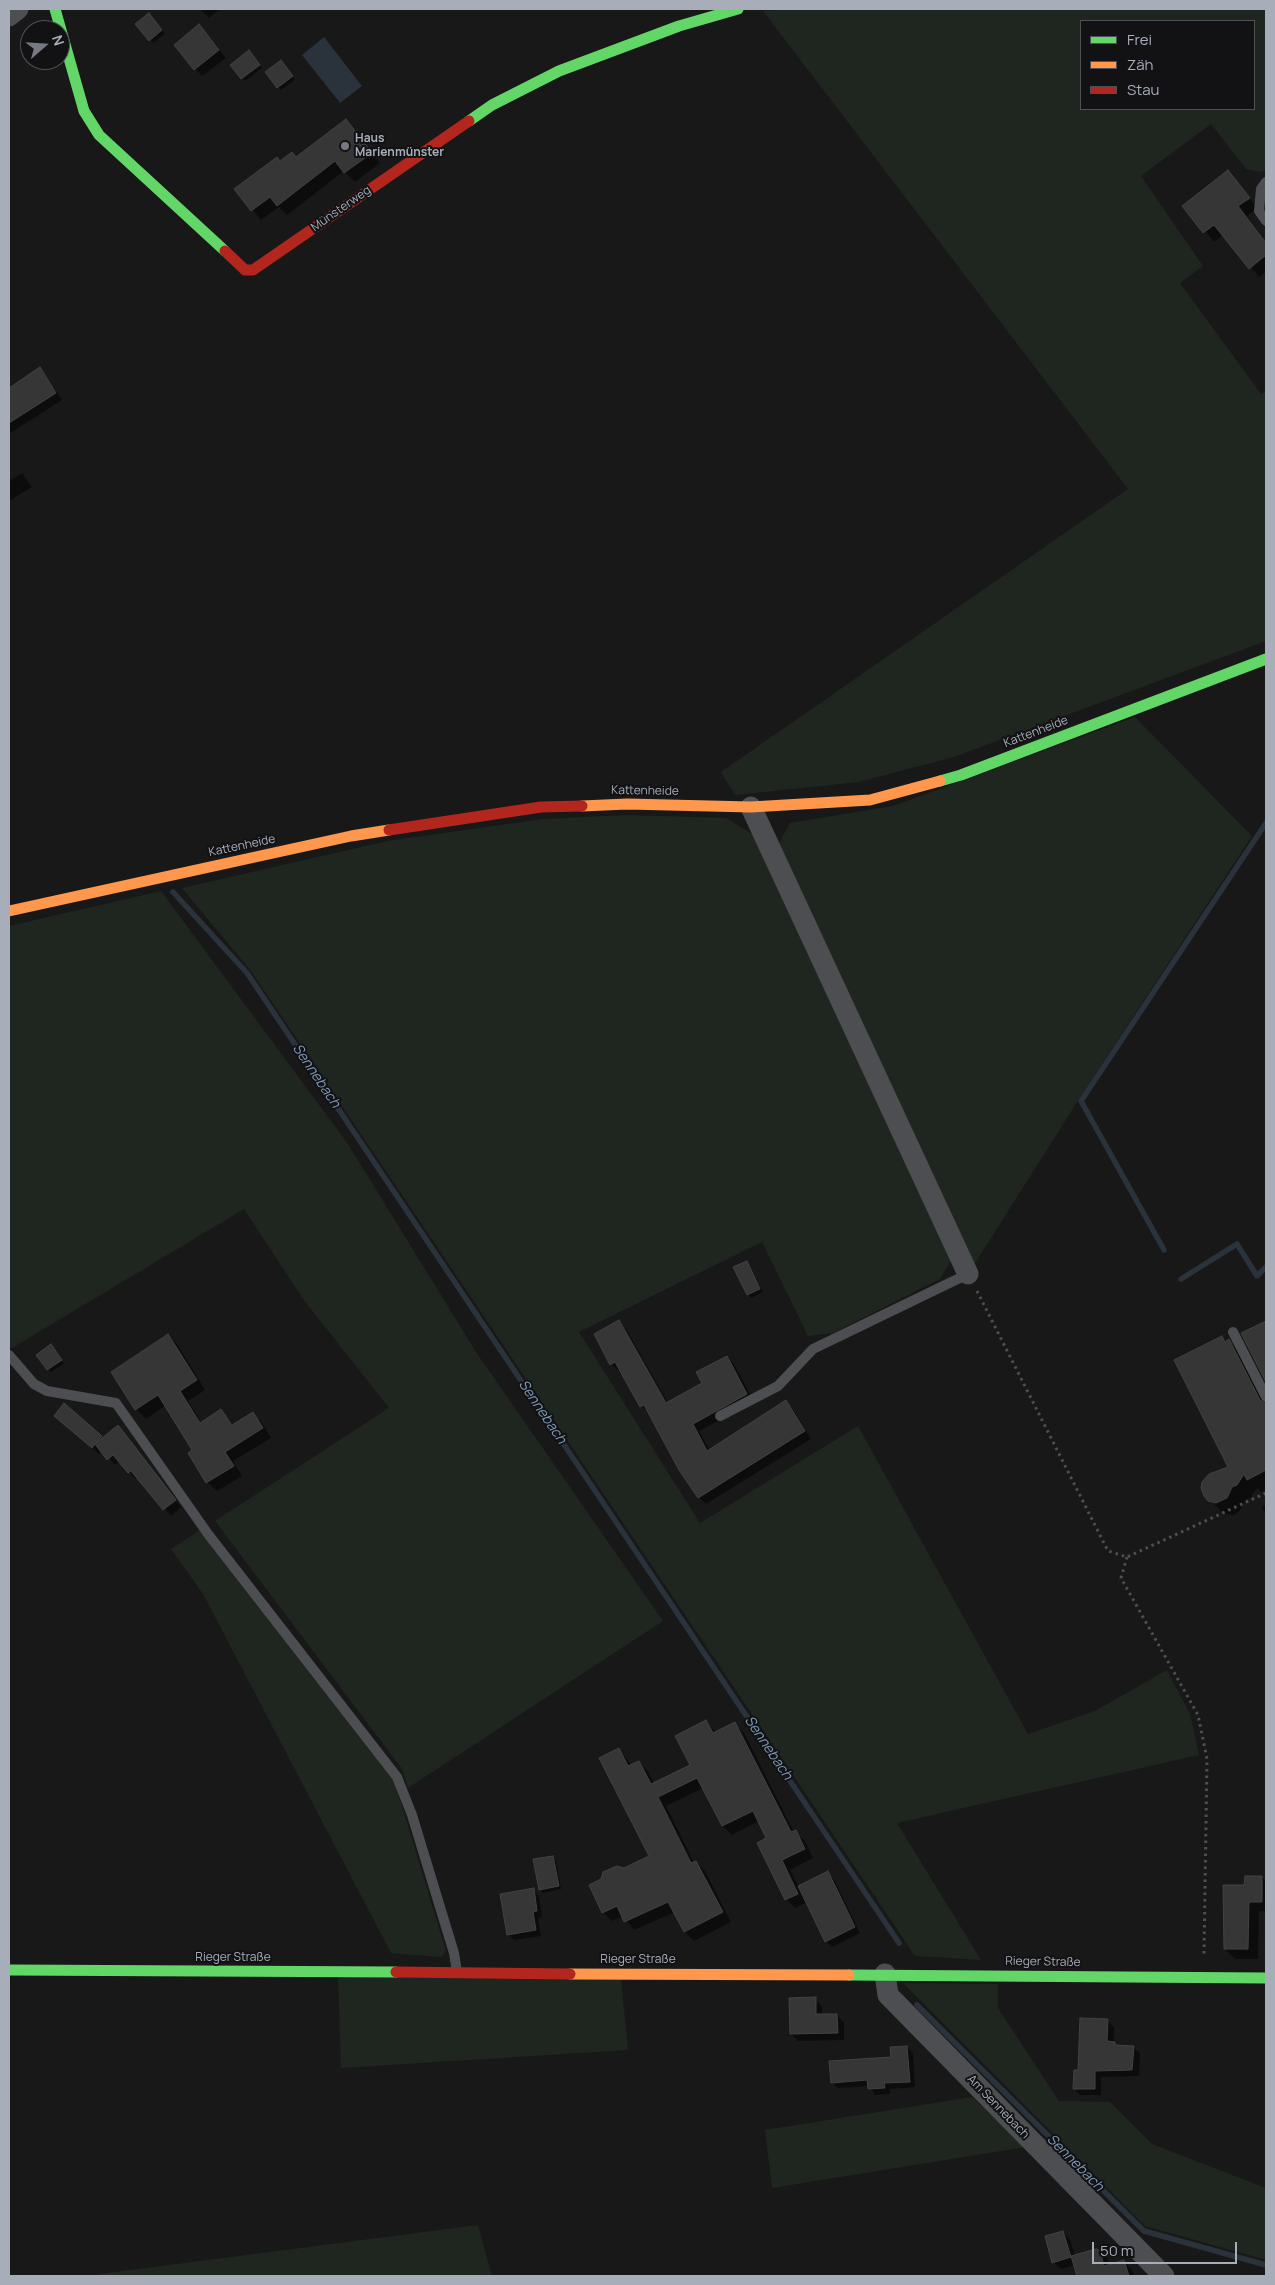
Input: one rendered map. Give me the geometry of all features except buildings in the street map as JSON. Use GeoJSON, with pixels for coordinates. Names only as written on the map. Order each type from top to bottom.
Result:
{"type":"FeatureCollection","features":[{"type":"Feature","properties":{"kind":"street"},"geometry":{"type":"LineString","coordinates":[[9,16],[18,9]]}},
{"type":"Feature","properties":{"kind":"street","name":"Münsterweg"},"geometry":{"type":"LineString","coordinates":[[55,9],[84,111],[99,135],[245,270],[254,270],[492,105],[560,71],[678,26],[738,9]]}},
{"type":"Feature","properties":{"kind":"street","name":"Kattenheide"},"geometry":{"type":"LineString","coordinates":[[9,911],[350,836],[541,807],[627,804],[751,807],[870,800],[961,775],[1266,659]]}},
{"type":"Feature","properties":{"kind":"street"},"geometry":{"type":"LineString","coordinates":[[751,807],[968,1274]]}},
{"type":"Feature","properties":{"kind":"street","name":"Rieger Straße"},"geometry":{"type":"LineString","coordinates":[[9,1970],[885,1974],[1266,1978]]}},
{"type":"Feature","properties":{"kind":"street","name":"Am Sennebach"},"geometry":{"type":"LineString","coordinates":[[885,1974],[888,1995],[1164,2276]]}},
{"type":"Feature","properties":{"kind":"lane"},"geometry":{"type":"LineString","coordinates":[[1266,182],[1261,188],[1259,211],[1266,221]]}},
{"type":"Feature","properties":{"kind":"lane"},"geometry":{"type":"LineString","coordinates":[[720,1416],[778,1386],[813,1348],[968,1274]]}},
{"type":"Feature","properties":{"kind":"lane"},"geometry":{"type":"LineString","coordinates":[[1233,1332],[1266,1397]]}},
{"type":"Feature","properties":{"kind":"lane"},"geometry":{"type":"LineString","coordinates":[[9,1355],[34,1384],[47,1391],[116,1403],[208,1534],[397,1777],[412,1815],[454,1953],[457,1973]]}},
{"type":"Feature","properties":{"kind":"path"},"geometry":{"type":"LineString","coordinates":[[968,1274],[1108,1551],[1127,1557],[1266,1494]]}},
{"type":"Feature","properties":{"kind":"path"},"geometry":{"type":"LineString","coordinates":[[1127,1557],[1121,1578],[1198,1715],[1207,1759],[1204,1978]]}},
{"type":"Feature","properties":{"kind":"shaded area"},"geometry":{"type":"Polygon","coordinates":[[[789,9],[1266,9],[1266,169],[1262,172],[1246,169],[1211,124],[1141,176],[1203,266],[1180,283],[1261,394],[1266,391],[1266,641],[954,757],[859,782],[735,795],[721,772],[1128,489],[763,11],[789,9]]]}},
{"type":"Feature","properties":{"kind":"shaded area"},"geometry":{"type":"Polygon","coordinates":[[[324,37],[362,86],[340,103],[302,55],[324,37]]]}},
{"type":"Feature","properties":{"kind":"shaded area"},"geometry":{"type":"Polygon","coordinates":[[[1135,717],[1252,836],[1079,1099],[974,1265],[777,847],[790,823],[893,806],[1135,717]]]}},
{"type":"Feature","properties":{"kind":"shaded area"},"geometry":{"type":"Polygon","coordinates":[[[627,815],[726,818],[759,838],[950,1243],[950,1262],[940,1279],[833,1333],[808,1336],[762,1242],[579,1332],[700,1523],[858,1426],[1028,1734],[1095,1711],[1167,1670],[1190,1714],[1199,1755],[897,1823],[981,1960],[915,1956],[251,971],[182,888],[387,841],[543,819],[627,815]]]}},
{"type":"Feature","properties":{"kind":"shaded area"},"geometry":{"type":"Polygon","coordinates":[[[161,891],[348,1144],[476,1352],[663,1621],[408,1788],[402,1769],[215,1521],[389,1408],[303,1299],[244,1209],[12,1348],[9,1344],[9,926],[161,891]]]}},
{"type":"Feature","properties":{"kind":"shaded area"},"geometry":{"type":"Polygon","coordinates":[[[200,1530],[394,1780],[446,1951],[441,1957],[391,1953],[203,1594],[171,1549],[200,1530]]]}},
{"type":"Feature","properties":{"kind":"shaded area"},"geometry":{"type":"Polygon","coordinates":[[[338,1977],[621,1979],[628,2050],[341,2068],[338,1977]]]}},
{"type":"Feature","properties":{"kind":"shaded area"},"geometry":{"type":"Polygon","coordinates":[[[903,1983],[998,1984],[998,2008],[1059,2101],[1110,2102],[1152,2144],[1266,2188],[1266,2260],[1145,2226],[903,1983]]]}},
{"type":"Feature","properties":{"kind":"shaded area"},"geometry":{"type":"Polygon","coordinates":[[[972,2097],[1026,2147],[772,2188],[765,2130],[972,2097]]]}},
{"type":"Feature","properties":{"kind":"shaded area"},"geometry":{"type":"Polygon","coordinates":[[[478,2225],[492,2276],[88,2276],[107,2273],[478,2225]]]}},
{"type":"Feature","properties":{"kind":"waterway"},"geometry":{"type":"LineString","coordinates":[[1164,1250],[1081,1101],[1266,823]]}},
{"type":"Feature","properties":{"kind":"waterway","name":"Sennebach"},"geometry":{"type":"LineString","coordinates":[[173,892],[247,973],[899,1943]]}},
{"type":"Feature","properties":{"kind":"waterway"},"geometry":{"type":"LineString","coordinates":[[1181,1279],[1237,1244],[1257,1276],[1266,1267]]}},
{"type":"Feature","properties":{"kind":"waterway","name":"Sennebach"},"geometry":{"type":"LineString","coordinates":[[917,2005],[1144,2231],[1266,2265]]}},
{"type":"Feature","properties":{"kind":"traffic: fast"},"geometry":{"type":"LineString","coordinates":[[55,9],[84,111],[99,135],[225,251]]}},
{"type":"Feature","properties":{"kind":"traffic: fast"},"geometry":{"type":"LineString","coordinates":[[469,121],[492,105],[559,71],[679,26],[738,9]]}},
{"type":"Feature","properties":{"kind":"traffic: fast"},"geometry":{"type":"LineString","coordinates":[[940,781],[961,775],[1266,659]]}},
{"type":"Feature","properties":{"kind":"traffic: fast"},"geometry":{"type":"LineString","coordinates":[[9,1970],[396,1972]]}},
{"type":"Feature","properties":{"kind":"traffic: fast"},"geometry":{"type":"LineString","coordinates":[[849,1975],[1266,1978]]}},
{"type":"Feature","properties":{"kind":"traffic: slow"},"geometry":{"type":"LineString","coordinates":[[582,806],[627,804],[751,807],[870,800],[940,781]]}},
{"type":"Feature","properties":{"kind":"traffic: slow"},"geometry":{"type":"LineString","coordinates":[[9,911],[351,836],[389,830]]}},
{"type":"Feature","properties":{"kind":"traffic: slow"},"geometry":{"type":"LineString","coordinates":[[570,1974],[849,1975]]}},
{"type":"Feature","properties":{"kind":"traffic: jam"},"geometry":{"type":"LineString","coordinates":[[225,251],[245,270],[253,270],[469,121]]}},
{"type":"Feature","properties":{"kind":"traffic: jam"},"geometry":{"type":"LineString","coordinates":[[389,830],[541,807],[582,806]]}},
{"type":"Feature","properties":{"kind":"traffic: jam"},"geometry":{"type":"LineString","coordinates":[[396,1972],[570,1974]]}},
{"type":"Feature","properties":{"kind":"place","name":"Haus Marienmünster"},"geometry":{"type":"Point","coordinates":[345,146]}}]}
